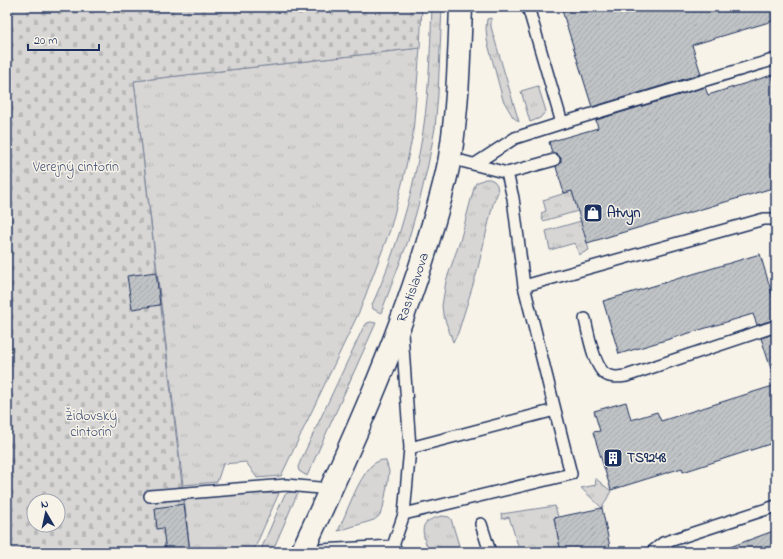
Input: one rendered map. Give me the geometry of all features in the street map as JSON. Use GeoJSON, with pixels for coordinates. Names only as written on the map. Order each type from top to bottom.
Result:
{"type":"FeatureCollection","features":[{"type":"Feature","properties":{"kind":"street","name":"Rastislavova"},"geometry":{"type":"LineString","coordinates":[[302,551],[331,489],[392,345],[418,274],[437,212],[450,158],[455,121],[461,7]]}},
{"type":"Feature","properties":{"kind":"lane"},"geometry":{"type":"LineString","coordinates":[[528,7],[562,123]]}},
{"type":"Feature","properties":{"kind":"lane"},"geometry":{"type":"LineString","coordinates":[[475,164],[515,138],[776,59]]}},
{"type":"Feature","properties":{"kind":"lane"},"geometry":{"type":"LineString","coordinates":[[450,158],[507,172],[554,160]]}},
{"type":"Feature","properties":{"kind":"lane"},"geometry":{"type":"LineString","coordinates":[[404,514],[571,474],[524,286],[513,198],[507,172]]}},
{"type":"Feature","properties":{"kind":"lane"},"geometry":{"type":"LineString","coordinates":[[524,286],[764,219],[773,219],[776,221]]}},
{"type":"Feature","properties":{"kind":"lane"},"geometry":{"type":"LineString","coordinates":[[302,551],[395,549],[404,514],[410,448],[401,319]]}},
{"type":"Feature","properties":{"kind":"lane"},"geometry":{"type":"LineString","coordinates":[[585,319],[600,370],[607,375],[616,377],[626,376],[776,326]]}},
{"type":"Feature","properties":{"kind":"lane"},"geometry":{"type":"LineString","coordinates":[[410,448],[555,410]]}},
{"type":"Feature","properties":{"kind":"lane"},"geometry":{"type":"LineString","coordinates":[[150,496],[286,485],[331,489]]}},
{"type":"Feature","properties":{"kind":"lane"},"geometry":{"type":"LineString","coordinates":[[652,552],[663,543],[776,506]]}},
{"type":"Feature","properties":{"kind":"lane"},"geometry":{"type":"LineString","coordinates":[[481,524],[490,552]]}},
{"type":"Feature","properties":{"kind":"green space"},"geometry":{"type":"Polygon","coordinates":[[[7,7],[422,7],[420,48],[134,81],[190,552],[7,552],[7,7]]]}},
{"type":"Feature","properties":{"kind":"green space"},"geometry":{"type":"Polygon","coordinates":[[[432,7],[442,7],[435,128],[420,199],[408,241],[381,313],[373,309],[372,305],[388,268],[407,208],[423,131],[429,78],[432,7]]]}},
{"type":"Feature","properties":{"kind":"green space"},"geometry":{"type":"Polygon","coordinates":[[[491,18],[491,27],[519,122],[513,117],[503,100],[487,40],[487,19],[491,18]]]}},
{"type":"Feature","properties":{"kind":"green space"},"geometry":{"type":"Polygon","coordinates":[[[420,48],[413,134],[390,230],[360,310],[281,476],[257,478],[246,462],[223,464],[217,482],[183,485],[134,81],[420,48]]]}},
{"type":"Feature","properties":{"kind":"green space"},"geometry":{"type":"Polygon","coordinates":[[[538,86],[546,111],[540,118],[530,122],[521,91],[538,86]]]}},
{"type":"Feature","properties":{"kind":"green space"},"geometry":{"type":"Polygon","coordinates":[[[485,179],[494,181],[497,185],[498,192],[493,204],[477,272],[458,333],[453,342],[443,314],[442,306],[446,281],[460,241],[474,188],[476,183],[485,179]]]}},
{"type":"Feature","properties":{"kind":"green space"},"geometry":{"type":"Polygon","coordinates":[[[572,191],[578,211],[543,221],[541,213],[546,211],[543,200],[572,191]]]}},
{"type":"Feature","properties":{"kind":"green space"},"geometry":{"type":"Polygon","coordinates":[[[581,221],[589,250],[579,255],[575,243],[550,250],[546,231],[581,221]]]}},
{"type":"Feature","properties":{"kind":"green space"},"geometry":{"type":"Polygon","coordinates":[[[367,323],[376,323],[307,476],[299,471],[298,467],[300,462],[363,328],[367,323]]]}},
{"type":"Feature","properties":{"kind":"green space"},"geometry":{"type":"Polygon","coordinates":[[[382,460],[386,461],[389,471],[383,508],[379,516],[374,520],[338,531],[361,480],[371,466],[382,460]]]}},
{"type":"Feature","properties":{"kind":"green space"},"geometry":{"type":"Polygon","coordinates":[[[595,478],[611,491],[602,508],[581,488],[596,485],[595,478]]]}},
{"type":"Feature","properties":{"kind":"green space"},"geometry":{"type":"Polygon","coordinates":[[[298,492],[272,552],[260,552],[284,496],[287,493],[298,492]]]}},
{"type":"Feature","properties":{"kind":"green space"},"geometry":{"type":"Polygon","coordinates":[[[237,493],[279,493],[253,552],[190,552],[184,497],[237,493]]]}},
{"type":"Feature","properties":{"kind":"green space"},"geometry":{"type":"Polygon","coordinates":[[[555,506],[558,517],[554,518],[561,552],[520,552],[509,517],[502,519],[501,514],[555,506]]]}},
{"type":"Feature","properties":{"kind":"green space"},"geometry":{"type":"Polygon","coordinates":[[[442,516],[449,517],[451,519],[461,552],[429,552],[423,530],[424,526],[426,522],[431,519],[442,516]]]}},
{"type":"Feature","properties":{"kind":"building"},"geometry":{"type":"Polygon","coordinates":[[[561,7],[776,7],[776,20],[692,45],[701,74],[592,107],[561,7]]]}},
{"type":"Feature","properties":{"kind":"building"},"geometry":{"type":"Polygon","coordinates":[[[772,75],[776,89],[776,187],[587,243],[572,191],[564,193],[556,167],[561,162],[561,158],[556,153],[552,153],[549,142],[598,128],[596,120],[705,87],[708,95],[772,75]]]}},
{"type":"Feature","properties":{"kind":"building"},"geometry":{"type":"Polygon","coordinates":[[[760,254],[776,307],[776,319],[757,325],[753,314],[619,354],[603,301],[760,254]]]}},
{"type":"Feature","properties":{"kind":"building"},"geometry":{"type":"Polygon","coordinates":[[[156,272],[160,305],[132,309],[127,276],[156,272]]]}},
{"type":"Feature","properties":{"kind":"building"},"geometry":{"type":"Polygon","coordinates":[[[776,333],[776,372],[772,372],[761,338],[776,333]]]}},
{"type":"Feature","properties":{"kind":"building"},"geometry":{"type":"Polygon","coordinates":[[[776,385],[776,442],[683,472],[682,468],[611,490],[593,432],[600,431],[594,411],[626,402],[631,420],[657,412],[661,421],[776,385]]]}},
{"type":"Feature","properties":{"kind":"building"},"geometry":{"type":"Polygon","coordinates":[[[184,504],[190,552],[166,552],[163,528],[157,529],[155,508],[184,504]]]}},
{"type":"Feature","properties":{"kind":"building"},"geometry":{"type":"Polygon","coordinates":[[[602,508],[611,552],[561,552],[554,518],[602,508]]]}},
{"type":"Feature","properties":{"kind":"building"},"geometry":{"type":"Polygon","coordinates":[[[776,530],[776,552],[722,552],[722,550],[776,530]]]}},
{"type":"Feature","properties":{"kind":"place","name":"Atvyn"},"geometry":{"type":"Point","coordinates":[593,213]}},
{"type":"Feature","properties":{"kind":"place","name":"TS9248"},"geometry":{"type":"Point","coordinates":[613,458]}},
{"type":"Feature","properties":{"kind":"park label","name":"Verejný cintorín"},"geometry":{"type":"Point","coordinates":[76,167]}},
{"type":"Feature","properties":{"kind":"park label","name":"Židovský cintorín"},"geometry":{"type":"Point","coordinates":[91,424]}}]}
